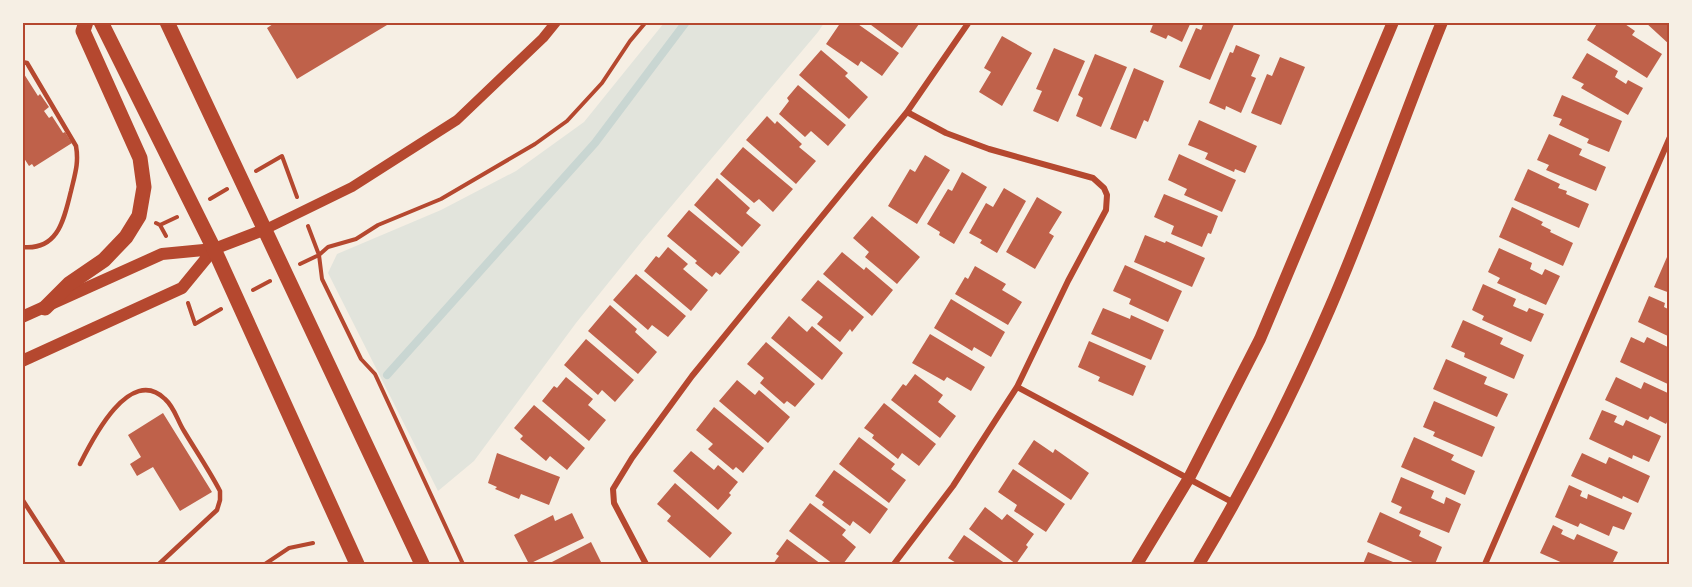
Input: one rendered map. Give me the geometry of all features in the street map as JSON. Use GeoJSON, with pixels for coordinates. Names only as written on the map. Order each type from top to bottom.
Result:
{"type":"FeatureCollection","features":[{"type":"Feature","properties":{"kind":"main road"},"geometry":{"type":"LineString","coordinates":[[45,308],[69,284],[104,260],[126,237],[139,216],[144,187],[140,158],[83,31],[86,22]]}},
{"type":"Feature","properties":{"kind":"main road"},"geometry":{"type":"LineString","coordinates":[[101,22],[214,249],[357,564]]}},
{"type":"Feature","properties":{"kind":"main road"},"geometry":{"type":"LineString","coordinates":[[167,22],[422,564]]}},
{"type":"Feature","properties":{"kind":"main road"},"geometry":{"type":"LineString","coordinates":[[1137,564],[1189,478],[1260,339],[1394,22]]}},
{"type":"Feature","properties":{"kind":"main road"},"geometry":{"type":"LineString","coordinates":[[1199,564],[1235,504],[1271,435],[1329,309],[1442,22]]}},
{"type":"Feature","properties":{"kind":"main road"},"geometry":{"type":"LineString","coordinates":[[22,317],[162,254],[214,249],[266,229]]}},
{"type":"Feature","properties":{"kind":"main road"},"geometry":{"type":"LineString","coordinates":[[22,361],[182,288],[214,249]]}},
{"type":"Feature","properties":{"kind":"street"},"geometry":{"type":"LineString","coordinates":[[266,229],[352,187],[457,120],[543,38],[556,22]]}},
{"type":"Feature","properties":{"kind":"street"},"geometry":{"type":"LineString","coordinates":[[646,564],[614,503],[613,489],[632,458],[692,376],[907,112],[969,22]]}},
{"type":"Feature","properties":{"kind":"street"},"geometry":{"type":"LineString","coordinates":[[894,564],[953,486],[1017,387],[1068,281],[1106,210],[1107,195],[1104,188],[1093,178],[989,149],[946,133],[907,112]]}},
{"type":"Feature","properties":{"kind":"street"},"geometry":{"type":"LineString","coordinates":[[1485,564],[1670,137]]}},
{"type":"Feature","properties":{"kind":"street"},"geometry":{"type":"LineString","coordinates":[[1017,387],[1235,504]]}},
{"type":"Feature","properties":{"kind":"lane"},"geometry":{"type":"LineString","coordinates":[[22,62],[27,63],[76,146],[79,160],[63,223],[59,230],[55,236],[42,245],[22,247]]}},
{"type":"Feature","properties":{"kind":"lane"},"geometry":{"type":"LineString","coordinates":[[80,464],[90,444],[114,409],[129,394],[139,390],[152,390],[165,398],[217,484],[220,490],[220,500],[217,510],[159,564]]}},
{"type":"Feature","properties":{"kind":"lane"},"geometry":{"type":"LineString","coordinates":[[22,499],[63,564]]}},
{"type":"Feature","properties":{"kind":"path"},"geometry":{"type":"LineString","coordinates":[[195,324],[319,255],[328,247],[356,239],[378,225],[441,199],[535,144],[567,121],[602,83],[630,41],[646,22]]}},
{"type":"Feature","properties":{"kind":"path"},"geometry":{"type":"LineString","coordinates":[[160,225],[169,220]]}},
{"type":"Feature","properties":{"kind":"path"},"geometry":{"type":"LineString","coordinates":[[319,255],[322,279],[361,359],[375,374],[463,564]]}},
{"type":"Feature","properties":{"kind":"path"},"geometry":{"type":"LineString","coordinates":[[265,564],[289,548],[313,543]]}},
{"type":"Feature","properties":{"kind":"shaded area"},"geometry":{"type":"Polygon","coordinates":[[[664,23],[824,23],[576,323],[474,461],[438,491],[328,273],[337,254],[441,210],[516,171],[584,122],[664,23]]]}},
{"type":"Feature","properties":{"kind":"building"},"geometry":{"type":"Polygon","coordinates":[[[276,22],[392,22],[297,79],[267,28],[276,22]]]}},
{"type":"Feature","properties":{"kind":"building"},"geometry":{"type":"Polygon","coordinates":[[[841,22],[855,22],[899,53],[882,76],[861,61],[858,66],[826,44],[841,22]]]}},
{"type":"Feature","properties":{"kind":"building"},"geometry":{"type":"Polygon","coordinates":[[[867,22],[918,22],[919,24],[902,48],[867,22]]]}},
{"type":"Feature","properties":{"kind":"building"},"geometry":{"type":"Polygon","coordinates":[[[1154,22],[1191,22],[1182,42],[1168,35],[1166,39],[1150,32],[1154,22]]]}},
{"type":"Feature","properties":{"kind":"building"},"geometry":{"type":"Polygon","coordinates":[[[1204,22],[1235,22],[1210,80],[1179,67],[1196,28],[1201,30],[1204,22]]]}},
{"type":"Feature","properties":{"kind":"building"},"geometry":{"type":"Polygon","coordinates":[[[1598,22],[1622,22],[1635,31],[1632,35],[1662,54],[1647,78],[1587,40],[1598,22]]]}},
{"type":"Feature","properties":{"kind":"building"},"geometry":{"type":"Polygon","coordinates":[[[1645,22],[1670,22],[1670,45],[1645,22]]]}},
{"type":"Feature","properties":{"kind":"building"},"geometry":{"type":"Polygon","coordinates":[[[1002,36],[1032,53],[1002,106],[979,92],[991,72],[984,68],[1002,36]]]}},
{"type":"Feature","properties":{"kind":"building"},"geometry":{"type":"Polygon","coordinates":[[[1236,45],[1260,55],[1251,76],[1256,78],[1241,113],[1226,106],[1225,110],[1209,103],[1230,52],[1233,53],[1236,45]]]}},
{"type":"Feature","properties":{"kind":"building"},"geometry":{"type":"Polygon","coordinates":[[[1054,48],[1085,61],[1058,122],[1033,111],[1042,91],[1036,89],[1054,48]]]}},
{"type":"Feature","properties":{"kind":"building"},"geometry":{"type":"Polygon","coordinates":[[[821,50],[848,73],[845,76],[868,97],[849,119],[799,75],[821,50]]]}},
{"type":"Feature","properties":{"kind":"building"},"geometry":{"type":"Polygon","coordinates":[[[1587,53],[1618,71],[1615,77],[1626,84],[1628,80],[1643,88],[1628,115],[1581,88],[1584,84],[1572,78],[1587,53]]]}},
{"type":"Feature","properties":{"kind":"building"},"geometry":{"type":"Polygon","coordinates":[[[1095,54],[1127,67],[1101,127],[1076,116],[1083,98],[1078,95],[1095,54]]]}},
{"type":"Feature","properties":{"kind":"building"},"geometry":{"type":"Polygon","coordinates":[[[1280,57],[1305,67],[1281,125],[1251,113],[1267,74],[1272,76],[1280,57]]]}},
{"type":"Feature","properties":{"kind":"building"},"geometry":{"type":"Polygon","coordinates":[[[1134,68],[1164,81],[1148,122],[1144,120],[1136,139],[1110,129],[1134,68]]]}},
{"type":"Feature","properties":{"kind":"building"},"geometry":{"type":"Polygon","coordinates":[[[24,74],[38,96],[40,94],[49,107],[44,111],[49,118],[52,116],[72,143],[34,167],[32,164],[29,166],[22,155],[24,74]]]}},
{"type":"Feature","properties":{"kind":"building"},"geometry":{"type":"Polygon","coordinates":[[[798,85],[846,125],[828,146],[811,131],[805,137],[779,114],[789,101],[787,98],[798,85]]]}},
{"type":"Feature","properties":{"kind":"building"},"geometry":{"type":"Polygon","coordinates":[[[1562,95],[1622,121],[1609,152],[1587,143],[1589,139],[1559,125],[1562,119],[1553,116],[1562,95]]]}},
{"type":"Feature","properties":{"kind":"building"},"geometry":{"type":"Polygon","coordinates":[[[767,116],[775,124],[777,121],[802,144],[799,147],[816,161],[796,184],[746,140],[767,116]]]}},
{"type":"Feature","properties":{"kind":"building"},"geometry":{"type":"Polygon","coordinates":[[[1199,120],[1257,146],[1245,173],[1235,169],[1234,172],[1205,159],[1208,153],[1188,145],[1199,120]]]}},
{"type":"Feature","properties":{"kind":"building"},"geometry":{"type":"Polygon","coordinates":[[[1549,134],[1582,149],[1579,155],[1606,167],[1596,191],[1546,170],[1549,165],[1537,160],[1549,134]]]}},
{"type":"Feature","properties":{"kind":"building"},"geometry":{"type":"Polygon","coordinates":[[[743,147],[793,189],[773,212],[759,199],[754,203],[720,174],[743,147]]]}},
{"type":"Feature","properties":{"kind":"building"},"geometry":{"type":"Polygon","coordinates":[[[1179,154],[1236,180],[1222,212],[1184,195],[1187,189],[1168,180],[1179,154]]]}},
{"type":"Feature","properties":{"kind":"building"},"geometry":{"type":"Polygon","coordinates":[[[925,155],[950,170],[917,224],[888,206],[910,169],[915,172],[925,155]]]}},
{"type":"Feature","properties":{"kind":"building"},"geometry":{"type":"Polygon","coordinates":[[[1528,169],[1560,184],[1558,188],[1567,191],[1566,194],[1589,204],[1579,228],[1514,200],[1528,169]]]}},
{"type":"Feature","properties":{"kind":"building"},"geometry":{"type":"Polygon","coordinates":[[[962,172],[987,187],[954,244],[927,224],[948,189],[952,191],[962,172]]]}},
{"type":"Feature","properties":{"kind":"building"},"geometry":{"type":"Polygon","coordinates":[[[717,178],[750,208],[746,213],[761,225],[742,247],[694,205],[717,178]]]}},
{"type":"Feature","properties":{"kind":"building"},"geometry":{"type":"Polygon","coordinates":[[[1004,188],[1026,201],[997,253],[980,243],[982,240],[969,233],[986,203],[993,207],[1004,188]]]}},
{"type":"Feature","properties":{"kind":"building"},"geometry":{"type":"Polygon","coordinates":[[[1164,194],[1218,216],[1211,234],[1208,233],[1202,247],[1171,234],[1174,226],[1154,217],[1164,194]]]}},
{"type":"Feature","properties":{"kind":"building"},"geometry":{"type":"Polygon","coordinates":[[[1037,197],[1062,212],[1049,233],[1054,236],[1035,269],[1006,252],[1037,197]]]}},
{"type":"Feature","properties":{"kind":"building"},"geometry":{"type":"Polygon","coordinates":[[[1512,207],[1543,222],[1541,225],[1551,230],[1550,232],[1573,243],[1563,266],[1499,237],[1512,207]]]}},
{"type":"Feature","properties":{"kind":"building"},"geometry":{"type":"Polygon","coordinates":[[[689,210],[740,252],[720,275],[716,272],[712,277],[667,236],[689,210]]]}},
{"type":"Feature","properties":{"kind":"building"},"geometry":{"type":"Polygon","coordinates":[[[872,216],[920,257],[897,284],[865,257],[869,252],[853,238],[872,216]]]}},
{"type":"Feature","properties":{"kind":"building"},"geometry":{"type":"Polygon","coordinates":[[[1145,235],[1165,243],[1166,241],[1205,258],[1192,287],[1134,262],[1145,235]]]}},
{"type":"Feature","properties":{"kind":"building"},"geometry":{"type":"Polygon","coordinates":[[[668,247],[688,264],[683,269],[708,290],[691,311],[644,271],[656,256],[659,258],[668,247]]]}},
{"type":"Feature","properties":{"kind":"building"},"geometry":{"type":"Polygon","coordinates":[[[1499,248],[1532,263],[1530,269],[1542,275],[1545,269],[1560,276],[1546,305],[1497,283],[1500,278],[1488,272],[1499,248]]]}},
{"type":"Feature","properties":{"kind":"building"},"geometry":{"type":"Polygon","coordinates":[[[842,252],[864,270],[866,267],[893,290],[872,316],[823,274],[842,252]]]}},
{"type":"Feature","properties":{"kind":"building"},"geometry":{"type":"Polygon","coordinates":[[[1667,257],[1670,258],[1670,293],[1654,287],[1667,257]]]}},
{"type":"Feature","properties":{"kind":"building"},"geometry":{"type":"Polygon","coordinates":[[[1125,265],[1182,291],[1168,322],[1129,304],[1131,299],[1113,291],[1125,265]]]}},
{"type":"Feature","properties":{"kind":"building"},"geometry":{"type":"Polygon","coordinates":[[[975,266],[1006,284],[1002,290],[1022,302],[1008,325],[955,294],[965,277],[968,279],[975,266]]]}},
{"type":"Feature","properties":{"kind":"building"},"geometry":{"type":"Polygon","coordinates":[[[636,274],[686,316],[668,337],[652,325],[648,330],[613,300],[636,274]]]}},
{"type":"Feature","properties":{"kind":"building"},"geometry":{"type":"Polygon","coordinates":[[[818,280],[864,317],[840,342],[817,324],[823,317],[801,300],[818,280]]]}},
{"type":"Feature","properties":{"kind":"building"},"geometry":{"type":"Polygon","coordinates":[[[1483,284],[1516,299],[1513,306],[1527,312],[1529,308],[1544,314],[1531,342],[1482,320],[1484,316],[1472,310],[1483,284]]]}},
{"type":"Feature","properties":{"kind":"building"},"geometry":{"type":"Polygon","coordinates":[[[1649,296],[1665,303],[1664,307],[1670,310],[1670,337],[1638,322],[1649,296]]]}},
{"type":"Feature","properties":{"kind":"building"},"geometry":{"type":"Polygon","coordinates":[[[951,299],[1005,332],[991,357],[974,347],[972,351],[934,328],[951,299]]]}},
{"type":"Feature","properties":{"kind":"building"},"geometry":{"type":"Polygon","coordinates":[[[610,305],[637,329],[635,332],[657,352],[638,374],[588,331],[610,305]]]}},
{"type":"Feature","properties":{"kind":"building"},"geometry":{"type":"Polygon","coordinates":[[[1103,308],[1130,319],[1131,315],[1164,330],[1151,360],[1091,334],[1103,308]]]}},
{"type":"Feature","properties":{"kind":"building"},"geometry":{"type":"Polygon","coordinates":[[[789,316],[807,332],[812,326],[843,353],[822,380],[771,338],[789,316]]]}},
{"type":"Feature","properties":{"kind":"building"},"geometry":{"type":"Polygon","coordinates":[[[1463,320],[1503,338],[1500,344],[1524,355],[1514,379],[1464,357],[1465,353],[1451,347],[1463,320]]]}},
{"type":"Feature","properties":{"kind":"building"},"geometry":{"type":"Polygon","coordinates":[[[930,334],[985,367],[971,391],[947,377],[944,381],[912,363],[930,334]]]}},
{"type":"Feature","properties":{"kind":"building"},"geometry":{"type":"Polygon","coordinates":[[[1631,337],[1644,343],[1647,337],[1670,348],[1670,385],[1620,362],[1631,337]]]}},
{"type":"Feature","properties":{"kind":"building"},"geometry":{"type":"Polygon","coordinates":[[[586,339],[634,380],[615,402],[602,390],[598,395],[564,365],[586,339]]]}},
{"type":"Feature","properties":{"kind":"building"},"geometry":{"type":"Polygon","coordinates":[[[1089,341],[1146,366],[1133,396],[1098,381],[1100,377],[1078,367],[1089,341]]]}},
{"type":"Feature","properties":{"kind":"building"},"geometry":{"type":"Polygon","coordinates":[[[766,342],[815,384],[795,407],[787,401],[784,404],[760,383],[764,378],[747,364],[766,342]]]}},
{"type":"Feature","properties":{"kind":"building"},"geometry":{"type":"Polygon","coordinates":[[[1446,359],[1487,377],[1484,384],[1508,394],[1497,417],[1433,389],[1446,359]]]}},
{"type":"Feature","properties":{"kind":"building"},"geometry":{"type":"Polygon","coordinates":[[[915,374],[943,395],[938,402],[956,416],[940,438],[891,400],[903,384],[906,386],[915,374]]]}},
{"type":"Feature","properties":{"kind":"building"},"geometry":{"type":"Polygon","coordinates":[[[566,377],[593,399],[588,405],[606,420],[589,441],[542,401],[554,386],[557,388],[566,377]]]}},
{"type":"Feature","properties":{"kind":"building"},"geometry":{"type":"Polygon","coordinates":[[[1616,377],[1641,389],[1644,382],[1670,394],[1670,416],[1666,424],[1650,416],[1648,420],[1605,400],[1616,377]]]}},
{"type":"Feature","properties":{"kind":"building"},"geometry":{"type":"Polygon","coordinates":[[[737,380],[755,395],[759,390],[790,417],[768,443],[719,401],[737,380]]]}},
{"type":"Feature","properties":{"kind":"building"},"geometry":{"type":"Polygon","coordinates":[[[1434,401],[1495,427],[1482,457],[1433,436],[1435,432],[1423,427],[1434,401]]]}},
{"type":"Feature","properties":{"kind":"building"},"geometry":{"type":"Polygon","coordinates":[[[884,403],[936,444],[919,466],[902,453],[898,459],[872,438],[874,435],[864,428],[884,403]]]}},
{"type":"Feature","properties":{"kind":"building"},"geometry":{"type":"Polygon","coordinates":[[[534,405],[585,448],[567,470],[550,456],[546,461],[520,439],[523,436],[514,428],[534,405]]]}},
{"type":"Feature","properties":{"kind":"building"},"geometry":{"type":"Polygon","coordinates":[[[714,407],[764,448],[743,473],[736,467],[733,470],[708,449],[713,444],[696,430],[714,407]]]}},
{"type":"Feature","properties":{"kind":"building"},"geometry":{"type":"Polygon","coordinates":[[[1602,410],[1617,416],[1614,422],[1623,426],[1626,420],[1661,436],[1649,462],[1633,455],[1632,459],[1589,439],[1602,410]]]}},
{"type":"Feature","properties":{"kind":"building"},"geometry":{"type":"Polygon","coordinates":[[[163,413],[212,492],[180,511],[153,467],[137,476],[130,464],[141,457],[128,435],[163,413]]]}},
{"type":"Feature","properties":{"kind":"building"},"geometry":{"type":"Polygon","coordinates":[[[859,437],[895,464],[891,469],[906,480],[889,503],[839,464],[859,437]]]}},
{"type":"Feature","properties":{"kind":"building"},"geometry":{"type":"Polygon","coordinates":[[[1414,437],[1454,455],[1451,460],[1475,471],[1465,495],[1401,467],[1414,437]]]}},
{"type":"Feature","properties":{"kind":"building"},"geometry":{"type":"Polygon","coordinates":[[[1034,440],[1053,453],[1055,449],[1089,473],[1071,500],[1018,464],[1034,440]]]}},
{"type":"Feature","properties":{"kind":"building"},"geometry":{"type":"Polygon","coordinates":[[[691,451],[714,470],[718,465],[738,482],[729,493],[731,495],[718,510],[673,471],[691,451]]]}},
{"type":"Feature","properties":{"kind":"building"},"geometry":{"type":"Polygon","coordinates":[[[497,453],[560,477],[549,505],[521,494],[519,499],[495,489],[497,487],[488,483],[497,453]]]}},
{"type":"Feature","properties":{"kind":"building"},"geometry":{"type":"Polygon","coordinates":[[[1582,453],[1606,464],[1609,457],[1650,476],[1638,503],[1623,496],[1622,499],[1571,476],[1582,453]]]}},
{"type":"Feature","properties":{"kind":"building"},"geometry":{"type":"Polygon","coordinates":[[[1013,469],[1065,504],[1046,532],[1014,511],[1017,505],[998,492],[1013,469]]]}},
{"type":"Feature","properties":{"kind":"building"},"geometry":{"type":"Polygon","coordinates":[[[834,470],[888,509],[870,534],[853,521],[850,526],[822,505],[824,502],[815,496],[834,470]]]}},
{"type":"Feature","properties":{"kind":"building"},"geometry":{"type":"Polygon","coordinates":[[[1401,477],[1434,491],[1431,498],[1444,504],[1446,497],[1461,504],[1449,533],[1399,513],[1402,507],[1391,502],[1401,477]]]}},
{"type":"Feature","properties":{"kind":"building"},"geometry":{"type":"Polygon","coordinates":[[[675,483],[732,533],[710,558],[667,521],[671,516],[657,504],[675,483]]]}},
{"type":"Feature","properties":{"kind":"building"},"geometry":{"type":"Polygon","coordinates":[[[1569,485],[1582,491],[1580,496],[1587,499],[1588,494],[1632,513],[1624,530],[1613,526],[1609,536],[1580,523],[1578,527],[1555,517],[1569,485]]]}},
{"type":"Feature","properties":{"kind":"building"},"geometry":{"type":"Polygon","coordinates":[[[810,503],[846,530],[842,535],[856,547],[843,564],[833,564],[789,531],[810,503]]]}},
{"type":"Feature","properties":{"kind":"building"},"geometry":{"type":"Polygon","coordinates":[[[985,507],[1002,520],[1007,514],[1034,534],[1016,564],[969,529],[985,507]]]}},
{"type":"Feature","properties":{"kind":"building"},"geometry":{"type":"Polygon","coordinates":[[[1380,512],[1421,531],[1419,536],[1442,547],[1435,564],[1417,564],[1367,542],[1380,512]]]}},
{"type":"Feature","properties":{"kind":"building"},"geometry":{"type":"Polygon","coordinates":[[[572,513],[584,538],[529,564],[514,535],[553,515],[555,521],[572,513]]]}},
{"type":"Feature","properties":{"kind":"building"},"geometry":{"type":"Polygon","coordinates":[[[1553,525],[1563,530],[1561,534],[1574,540],[1577,534],[1618,552],[1612,564],[1565,564],[1540,553],[1553,525]]]}},
{"type":"Feature","properties":{"kind":"building"},"geometry":{"type":"Polygon","coordinates":[[[964,535],[1006,564],[958,564],[948,558],[964,535]]]}},
{"type":"Feature","properties":{"kind":"building"},"geometry":{"type":"Polygon","coordinates":[[[787,539],[821,564],[773,564],[779,556],[776,554],[787,539]]]}},
{"type":"Feature","properties":{"kind":"building"},"geometry":{"type":"Polygon","coordinates":[[[591,542],[602,564],[548,564],[591,542]]]}},
{"type":"Feature","properties":{"kind":"building"},"geometry":{"type":"Polygon","coordinates":[[[1368,552],[1398,564],[1363,564],[1368,552]]]}},
{"type":"Feature","properties":{"kind":"waterway"},"geometry":{"type":"LineString","coordinates":[[387,375],[595,143],[686,22]]}}]}
